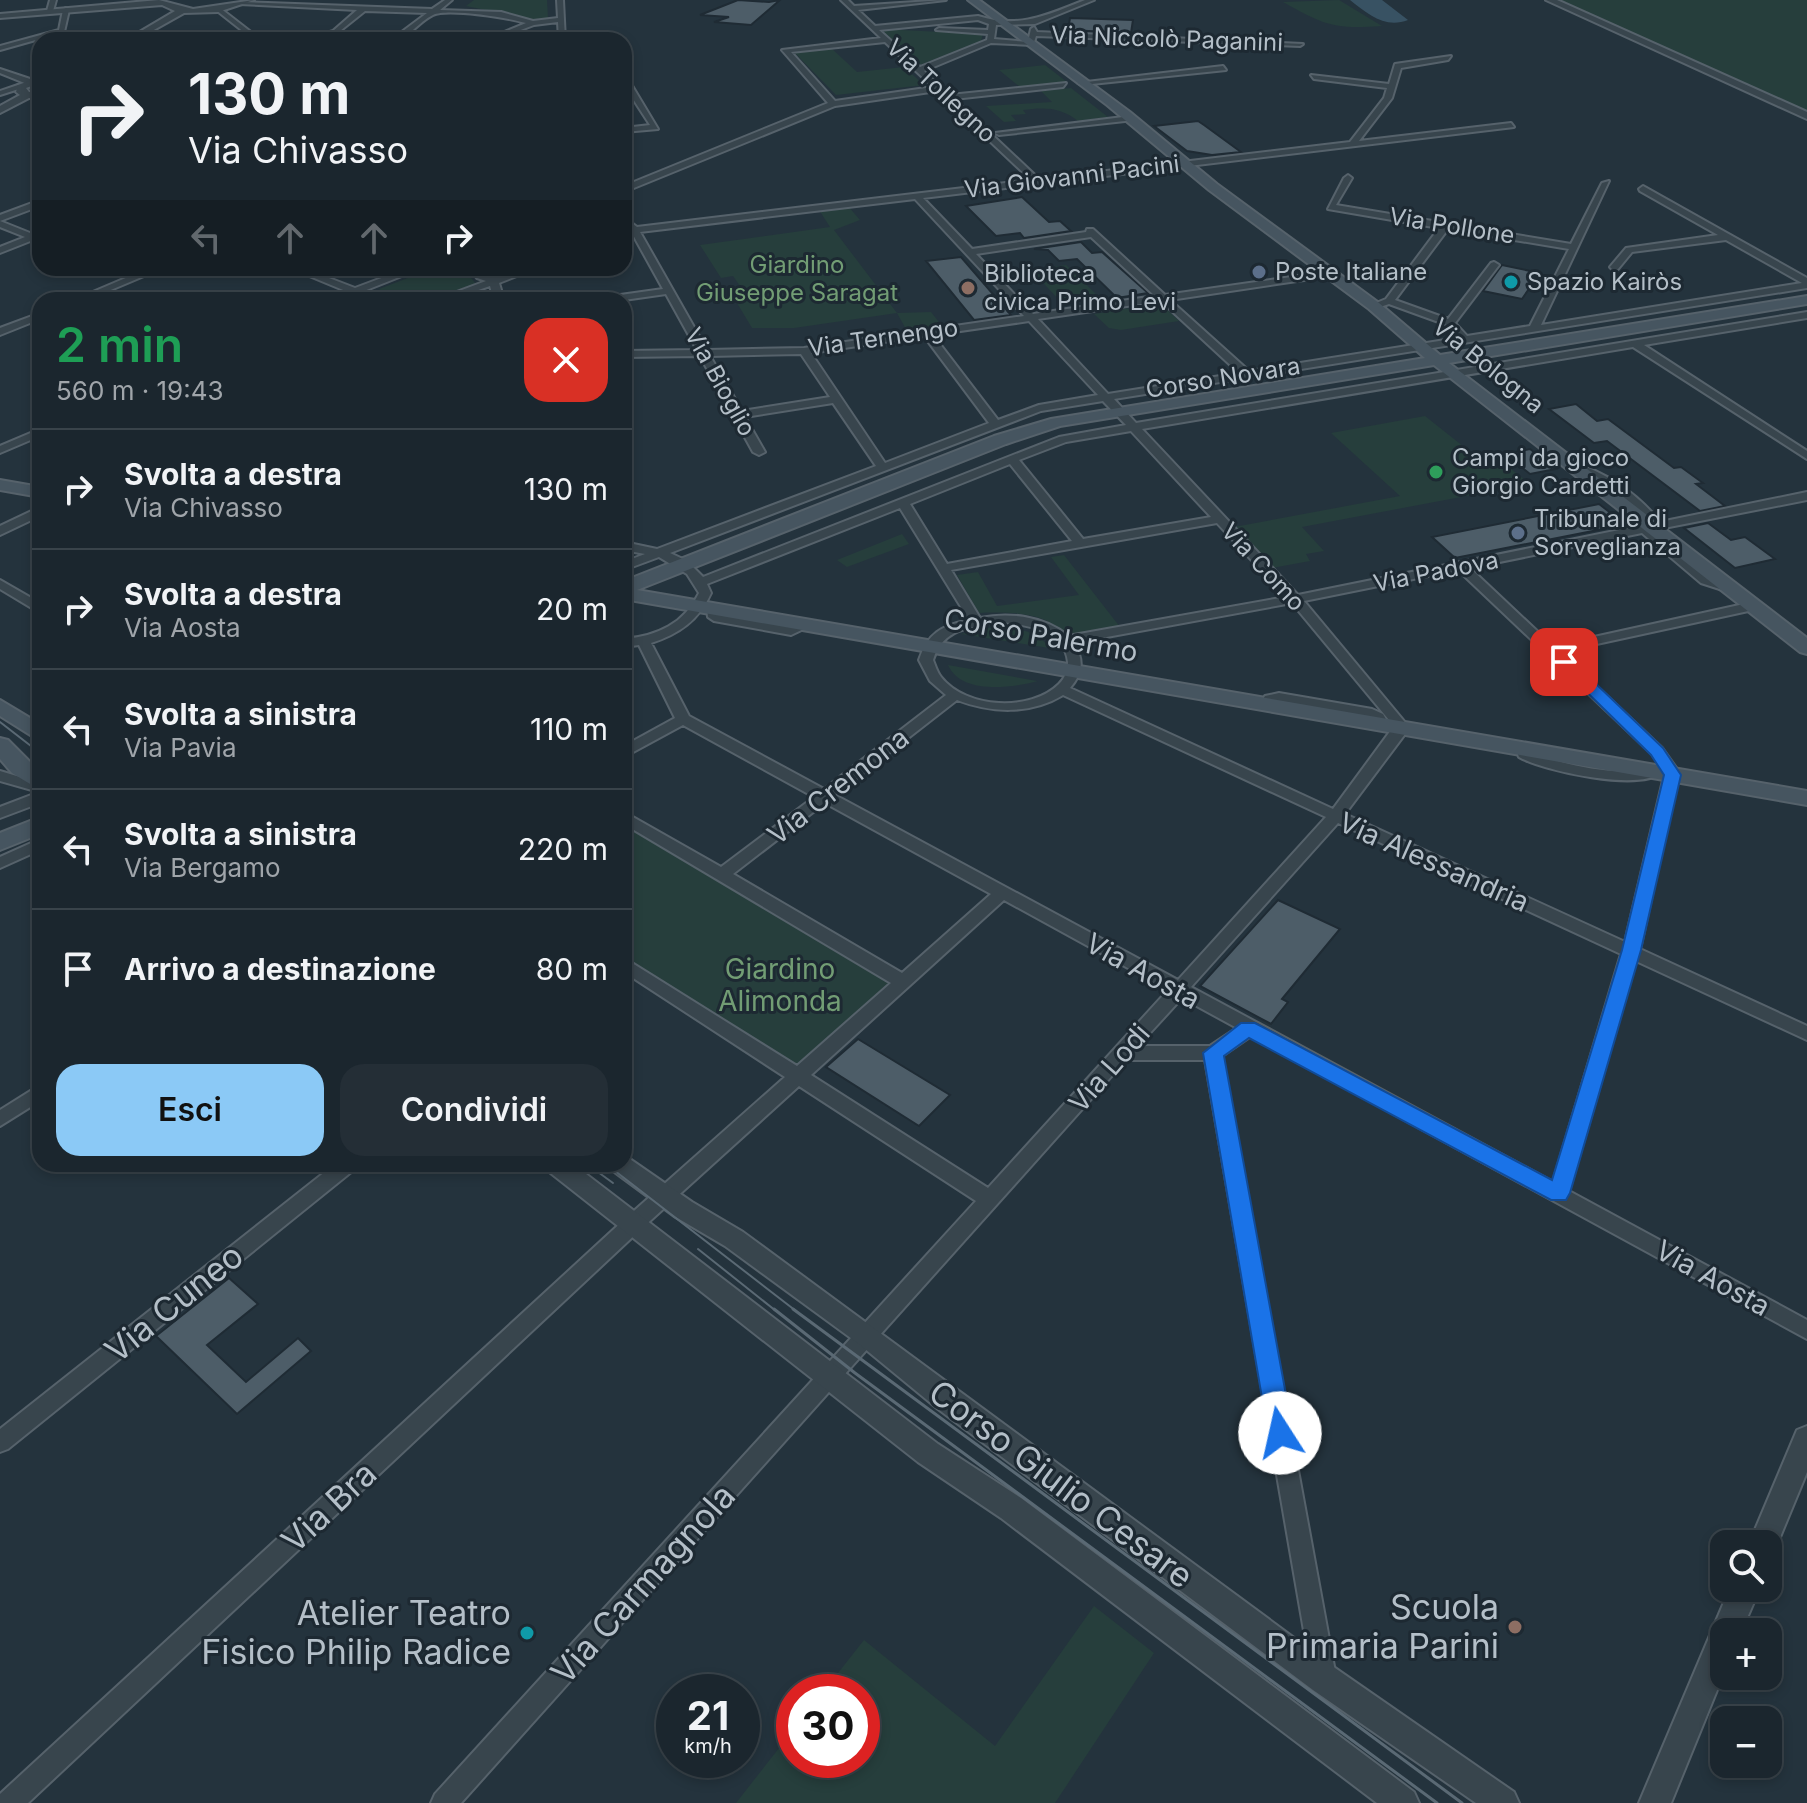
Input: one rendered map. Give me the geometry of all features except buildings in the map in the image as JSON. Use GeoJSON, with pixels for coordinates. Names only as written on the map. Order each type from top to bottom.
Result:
{"type":"FeatureCollection","features":[{"type":"Feature","properties":{"kind":"main road","name":"Via Bologna"},"geometry":{"type":"LineString","coordinates":[[973,0],[997,22],[1032,39],[1082,83],[1331,273],[1381,304],[1452,373],[1807,648]]}},
{"type":"Feature","properties":{"kind":"main road","name":"Corso Novara"},"geometry":{"type":"LineString","coordinates":[[632,587],[1037,427],[1807,300]]}},
{"type":"Feature","properties":{"kind":"main road"},"geometry":{"type":"LineString","coordinates":[[0,485],[32,491]]}},
{"type":"Feature","properties":{"kind":"main road","name":"Corso Palermo"},"geometry":{"type":"LineString","coordinates":[[632,592],[1807,798]]}},
{"type":"Feature","properties":{"kind":"main road"},"geometry":{"type":"LineString","coordinates":[[0,706],[32,728]]}},
{"type":"Feature","properties":{"kind":"main road"},"geometry":{"type":"LineString","coordinates":[[0,745],[32,779]]}},
{"type":"Feature","properties":{"kind":"main road"},"geometry":{"type":"LineString","coordinates":[[0,842],[32,828]]}},
{"type":"Feature","properties":{"kind":"street"},"geometry":{"type":"LineString","coordinates":[[50,11],[53,0]]}},
{"type":"Feature","properties":{"kind":"street"},"geometry":{"type":"LineString","coordinates":[[335,32],[374,0]]}},
{"type":"Feature","properties":{"kind":"street"},"geometry":{"type":"LineString","coordinates":[[405,32],[449,0]]}},
{"type":"Feature","properties":{"kind":"street"},"geometry":{"type":"LineString","coordinates":[[560,0],[561,32]]}},
{"type":"Feature","properties":{"kind":"street","name":"Via Tollegno"},"geometry":{"type":"LineString","coordinates":[[844,0],[1038,182]]}},
{"type":"Feature","properties":{"kind":"street"},"geometry":{"type":"LineString","coordinates":[[853,8],[943,0]]}},
{"type":"Feature","properties":{"kind":"street"},"geometry":{"type":"LineString","coordinates":[[874,28],[978,18],[1033,23],[1091,0]]}},
{"type":"Feature","properties":{"kind":"street"},"geometry":{"type":"LineString","coordinates":[[1550,0],[1807,116]]}},
{"type":"Feature","properties":{"kind":"street"},"geometry":{"type":"LineString","coordinates":[[0,16],[165,1],[184,10],[218,9],[246,2],[507,15],[534,23]]}},
{"type":"Feature","properties":{"kind":"street"},"geometry":{"type":"LineString","coordinates":[[218,9],[248,32]]}},
{"type":"Feature","properties":{"kind":"street"},"geometry":{"type":"LineString","coordinates":[[58,32],[62,31],[66,10]]}},
{"type":"Feature","properties":{"kind":"street"},"geometry":{"type":"LineString","coordinates":[[144,32],[184,10]]}},
{"type":"Feature","properties":{"kind":"street"},"geometry":{"type":"LineString","coordinates":[[510,32],[534,23],[562,19]]}},
{"type":"Feature","properties":{"kind":"street"},"geometry":{"type":"LineString","coordinates":[[917,71],[991,36],[997,22]]}},
{"type":"Feature","properties":{"kind":"street"},"geometry":{"type":"LineString","coordinates":[[1032,39],[1033,23]]}},
{"type":"Feature","properties":{"kind":"street"},"geometry":{"type":"LineString","coordinates":[[874,28],[991,36]]}},
{"type":"Feature","properties":{"kind":"street","name":"Via Niccolò Paganini"},"geometry":{"type":"LineString","coordinates":[[991,36],[1300,44]]}},
{"type":"Feature","properties":{"kind":"street"},"geometry":{"type":"LineString","coordinates":[[0,48],[32,39]]}},
{"type":"Feature","properties":{"kind":"street"},"geometry":{"type":"LineString","coordinates":[[833,104],[786,50],[886,40]]}},
{"type":"Feature","properties":{"kind":"street"},"geometry":{"type":"LineString","coordinates":[[1352,145],[1388,98],[1389,86],[1398,66],[1448,58]]}},
{"type":"Feature","properties":{"kind":"street"},"geometry":{"type":"LineString","coordinates":[[1082,83],[1223,68]]}},
{"type":"Feature","properties":{"kind":"street"},"geometry":{"type":"LineString","coordinates":[[0,71],[30,86]]}},
{"type":"Feature","properties":{"kind":"street"},"geometry":{"type":"LineString","coordinates":[[1314,77],[1389,86]]}},
{"type":"Feature","properties":{"kind":"street"},"geometry":{"type":"LineString","coordinates":[[946,98],[1063,85]]}},
{"type":"Feature","properties":{"kind":"street"},"geometry":{"type":"LineString","coordinates":[[0,93],[30,86]]}},
{"type":"Feature","properties":{"kind":"street"},"geometry":{"type":"LineString","coordinates":[[0,110],[30,86]]}},
{"type":"Feature","properties":{"kind":"street"},"geometry":{"type":"LineString","coordinates":[[632,186],[833,104],[936,89]]}},
{"type":"Feature","properties":{"kind":"street"},"geometry":{"type":"LineString","coordinates":[[632,91],[655,127],[632,129]]}},
{"type":"Feature","properties":{"kind":"street"},"geometry":{"type":"LineString","coordinates":[[999,133],[1127,118]]}},
{"type":"Feature","properties":{"kind":"street","name":"Via Giovanni Pacini"},"geometry":{"type":"LineString","coordinates":[[632,227],[1511,125]]}},
{"type":"Feature","properties":{"kind":"street","name":"Via Pollone"},"geometry":{"type":"LineString","coordinates":[[1348,178],[1331,207],[1573,247]]}},
{"type":"Feature","properties":{"kind":"street"},"geometry":{"type":"LineString","coordinates":[[1534,328],[1606,183]]}},
{"type":"Feature","properties":{"kind":"street"},"geometry":{"type":"LineString","coordinates":[[1643,189],[1807,284]]}},
{"type":"Feature","properties":{"kind":"street","name":"Via Como"},"geometry":{"type":"LineString","coordinates":[[917,196],[1295,599],[1392,727]]}},
{"type":"Feature","properties":{"kind":"street"},"geometry":{"type":"LineString","coordinates":[[0,221],[32,207]]}},
{"type":"Feature","properties":{"kind":"street"},"geometry":{"type":"LineString","coordinates":[[0,221],[32,236]]}},
{"type":"Feature","properties":{"kind":"street"},"geometry":{"type":"LineString","coordinates":[[1381,304],[1446,225]]}},
{"type":"Feature","properties":{"kind":"street"},"geometry":{"type":"LineString","coordinates":[[968,252],[1092,232],[1247,375]]}},
{"type":"Feature","properties":{"kind":"street","name":"Via Bioglio"},"geometry":{"type":"LineString","coordinates":[[632,236],[705,352],[759,452]]}},
{"type":"Feature","properties":{"kind":"street"},"geometry":{"type":"LineString","coordinates":[[1615,267],[1629,250],[1727,237]]}},
{"type":"Feature","properties":{"kind":"street"},"geometry":{"type":"LineString","coordinates":[[0,250],[32,240]]}},
{"type":"Feature","properties":{"kind":"street"},"geometry":{"type":"LineString","coordinates":[[1450,323],[1494,265]]}},
{"type":"Feature","properties":{"kind":"street","name":"Via Ternengo"},"geometry":{"type":"LineString","coordinates":[[632,354],[804,351],[1331,273]]}},
{"type":"Feature","properties":{"kind":"street"},"geometry":{"type":"LineString","coordinates":[[315,276],[356,292],[397,276]]}},
{"type":"Feature","properties":{"kind":"street"},"geometry":{"type":"LineString","coordinates":[[480,276],[493,282]]}},
{"type":"Feature","properties":{"kind":"street"},"geometry":{"type":"LineString","coordinates":[[495,276],[496,292]]}},
{"type":"Feature","properties":{"kind":"street"},"geometry":{"type":"LineString","coordinates":[[464,292],[510,276]]}},
{"type":"Feature","properties":{"kind":"street"},"geometry":{"type":"LineString","coordinates":[[99,292],[136,277]]}},
{"type":"Feature","properties":{"kind":"street","name":"Corso Novara"},"geometry":{"type":"LineString","coordinates":[[632,563],[1039,408],[1807,284]]}},
{"type":"Feature","properties":{"kind":"street"},"geometry":{"type":"LineString","coordinates":[[632,296],[669,291]]}},
{"type":"Feature","properties":{"kind":"street"},"geometry":{"type":"LineString","coordinates":[[1761,292],[1805,316]]}},
{"type":"Feature","properties":{"kind":"street","name":"Via Bologna"},"geometry":{"type":"LineString","coordinates":[[1381,304],[1450,323],[1464,339]]}},
{"type":"Feature","properties":{"kind":"street","name":"Corso Novara"},"geometry":{"type":"LineString","coordinates":[[632,547],[661,551],[686,565],[701,582],[1063,439],[1805,316]]}},
{"type":"Feature","properties":{"kind":"street"},"geometry":{"type":"LineString","coordinates":[[0,332],[32,319]]}},
{"type":"Feature","properties":{"kind":"street"},"geometry":{"type":"LineString","coordinates":[[926,332],[995,423]]}},
{"type":"Feature","properties":{"kind":"street"},"geometry":{"type":"LineString","coordinates":[[1385,384],[1429,370],[1446,348],[1490,335]]}},
{"type":"Feature","properties":{"kind":"street"},"geometry":{"type":"LineString","coordinates":[[1634,343],[1807,456]]}},
{"type":"Feature","properties":{"kind":"street"},"geometry":{"type":"LineString","coordinates":[[804,351],[882,467]]}},
{"type":"Feature","properties":{"kind":"street"},"geometry":{"type":"LineString","coordinates":[[1063,439],[1102,426],[1117,412],[1122,402],[1150,390]]}},
{"type":"Feature","properties":{"kind":"street"},"geometry":{"type":"LineString","coordinates":[[739,415],[837,399]]}},
{"type":"Feature","properties":{"kind":"street"},"geometry":{"type":"LineString","coordinates":[[0,450],[32,436]]}},
{"type":"Feature","properties":{"kind":"street"},"geometry":{"type":"LineString","coordinates":[[1011,458],[1080,544]]}},
{"type":"Feature","properties":{"kind":"street","name":"Via Padova"},"geometry":{"type":"LineString","coordinates":[[1064,641],[1462,567],[1807,496]]}},
{"type":"Feature","properties":{"kind":"street"},"geometry":{"type":"LineString","coordinates":[[902,501],[975,620]]}},
{"type":"Feature","properties":{"kind":"street"},"geometry":{"type":"LineString","coordinates":[[0,531],[32,515]]}},
{"type":"Feature","properties":{"kind":"street"},"geometry":{"type":"LineString","coordinates":[[943,568],[1218,519]]}},
{"type":"Feature","properties":{"kind":"street"},"geometry":{"type":"LineString","coordinates":[[1462,567],[1657,751],[1664,773],[1631,950],[1559,1193]]}},
{"type":"Feature","properties":{"kind":"street"},"geometry":{"type":"LineString","coordinates":[[632,643],[644,642],[684,623],[707,607],[701,582]]}},
{"type":"Feature","properties":{"kind":"street"},"geometry":{"type":"LineString","coordinates":[[0,584],[32,604]]}},
{"type":"Feature","properties":{"kind":"street"},"geometry":{"type":"LineString","coordinates":[[1552,650],[1753,606]]}},
{"type":"Feature","properties":{"kind":"street"},"geometry":{"type":"LineString","coordinates":[[999,618],[1034,624],[1064,641],[1075,658],[1075,671],[1061,689],[1040,700],[1010,706],[978,704],[954,696],[937,685],[926,668],[929,645],[947,630],[975,620],[999,618]]}},
{"type":"Feature","properties":{"kind":"street"},"geometry":{"type":"LineString","coordinates":[[632,748],[683,719],[644,642]]}},
{"type":"Feature","properties":{"kind":"street","name":"Via Alessandria"},"geometry":{"type":"LineString","coordinates":[[1061,689],[1334,818],[1631,950],[1807,1033]]}},
{"type":"Feature","properties":{"kind":"street","name":"Via Cremona"},"geometry":{"type":"LineString","coordinates":[[722,875],[954,696]]}},
{"type":"Feature","properties":{"kind":"street","name":"Via Aosta"},"geometry":{"type":"LineString","coordinates":[[683,719],[824,799],[1559,1193],[1807,1330]]}},
{"type":"Feature","properties":{"kind":"street","name":"Via Lodi"},"geometry":{"type":"LineString","coordinates":[[836,1372],[1334,818],[1392,727]]}},
{"type":"Feature","properties":{"kind":"street"},"geometry":{"type":"LineString","coordinates":[[0,776],[32,784]]}},
{"type":"Feature","properties":{"kind":"street"},"geometry":{"type":"LineString","coordinates":[[0,813],[32,800]]}},
{"type":"Feature","properties":{"kind":"street"},"geometry":{"type":"LineString","coordinates":[[632,822],[903,982]]}},
{"type":"Feature","properties":{"kind":"street"},"geometry":{"type":"LineString","coordinates":[[0,863],[32,848]]}},
{"type":"Feature","properties":{"kind":"street"},"geometry":{"type":"LineString","coordinates":[[0,873],[32,859]]}},
{"type":"Feature","properties":{"kind":"street","name":"Via Bra"},"geometry":{"type":"LineString","coordinates":[[9,1803],[648,1210],[1002,893]]}},
{"type":"Feature","properties":{"kind":"street"},"geometry":{"type":"LineString","coordinates":[[632,969],[991,1200]]}},
{"type":"Feature","properties":{"kind":"street"},"geometry":{"type":"LineString","coordinates":[[1122,1053],[1213,1053],[1248,1029]]}},
{"type":"Feature","properties":{"kind":"street"},"geometry":{"type":"LineString","coordinates":[[1213,1053],[1324,1679]]}},
{"type":"Feature","properties":{"kind":"street"},"geometry":{"type":"LineString","coordinates":[[0,1119],[32,1097]]}},
{"type":"Feature","properties":{"kind":"street","name":"Via Cuneo"},"geometry":{"type":"LineString","coordinates":[[0,1442],[338,1172]]}},
{"type":"Feature","properties":{"kind":"street","name":"Corso Giulio Cesare"},"geometry":{"type":"LineString","coordinates":[[572,1172],[648,1210],[734,1239],[1324,1679],[1503,1803]]}},
{"type":"Feature","properties":{"kind":"street","name":"Corso Giulio Cesare"},"geometry":{"type":"LineString","coordinates":[[626,1172],[648,1210],[928,1453],[1011,1508],[1403,1803]]}},
{"type":"Feature","properties":{"kind":"street","name":"Via Carmagnola"},"geometry":{"type":"LineString","coordinates":[[444,1803],[836,1372]]}},
{"type":"Feature","properties":{"kind":"street"},"geometry":{"type":"LineString","coordinates":[[1769,1530],[1807,1439]]}},
{"type":"Feature","properties":{"kind":"street"},"geometry":{"type":"LineString","coordinates":[[1655,1803],[1710,1671]]}},
{"type":"Feature","properties":{"kind":"green space"},"geometry":{"type":"Polygon","coordinates":[[[474,0],[547,0],[548,18],[535,20],[466,6],[474,0]]]}},
{"type":"Feature","properties":{"kind":"green space"},"geometry":{"type":"Polygon","coordinates":[[[1339,0],[1382,26],[1330,24],[1283,2],[1339,0]]]}},
{"type":"Feature","properties":{"kind":"green space"},"geometry":{"type":"Polygon","coordinates":[[[1560,0],[1807,0],[1807,111],[1560,0]]]}},
{"type":"Feature","properties":{"kind":"green space"},"geometry":{"type":"Polygon","coordinates":[[[881,29],[983,34],[981,41],[920,65],[881,29]]]}},
{"type":"Feature","properties":{"kind":"green space"},"geometry":{"type":"Polygon","coordinates":[[[831,48],[857,72],[904,67],[924,85],[836,95],[794,52],[831,48]]]}},
{"type":"Feature","properties":{"kind":"green space"},"geometry":{"type":"Polygon","coordinates":[[[1045,65],[1067,82],[1020,87],[999,70],[1045,65]]]}},
{"type":"Feature","properties":{"kind":"green space"},"geometry":{"type":"Polygon","coordinates":[[[1071,88],[1108,117],[1078,121],[1059,111],[1038,108],[1023,110],[1026,114],[1011,115],[1016,121],[1004,122],[986,106],[1052,102],[1041,91],[1071,88]]]}},
{"type":"Feature","properties":{"kind":"green space","name":"Giardino Giuseppe Saragat"},"geometry":{"type":"Polygon","coordinates":[[[848,206],[860,220],[834,230],[897,313],[794,328],[752,328],[728,288],[740,286],[733,276],[721,278],[700,245],[830,227],[819,210],[848,206]]]}},
{"type":"Feature","properties":{"kind":"green space"},"geometry":{"type":"Polygon","coordinates":[[[1066,265],[1100,298],[1063,304],[1031,270],[1066,265]]]}},
{"type":"Feature","properties":{"kind":"green space"},"geometry":{"type":"Polygon","coordinates":[[[413,276],[470,276],[476,284],[450,292],[383,292],[379,289],[413,276]]]}},
{"type":"Feature","properties":{"kind":"green space"},"geometry":{"type":"Polygon","coordinates":[[[1160,303],[1179,321],[1121,330],[1109,328],[1094,314],[1160,303]]]}},
{"type":"Feature","properties":{"kind":"green space"},"geometry":{"type":"Polygon","coordinates":[[[931,312],[942,326],[907,331],[897,313],[931,312]]]}},
{"type":"Feature","properties":{"kind":"green space"},"geometry":{"type":"Polygon","coordinates":[[[1425,416],[1473,454],[1488,451],[1530,484],[1302,527],[1324,551],[1306,554],[1310,561],[1272,568],[1234,527],[1400,496],[1331,433],[1425,416]]]}},
{"type":"Feature","properties":{"kind":"green space"},"geometry":{"type":"Polygon","coordinates":[[[902,534],[909,544],[847,567],[837,560],[902,534]]]}},
{"type":"Feature","properties":{"kind":"green space"},"geometry":{"type":"Polygon","coordinates":[[[1064,555],[1120,627],[1066,637],[1059,628],[1039,618],[1015,613],[979,613],[957,575],[978,572],[997,606],[1079,595],[1051,557],[1064,555]]]}},
{"type":"Feature","properties":{"kind":"green space"},"geometry":{"type":"Polygon","coordinates":[[[984,628],[1029,632],[1049,648],[961,634],[984,628]]]}},
{"type":"Feature","properties":{"kind":"green space"},"geometry":{"type":"Polygon","coordinates":[[[948,665],[1038,681],[1002,687],[975,685],[955,675],[948,665]]]}},
{"type":"Feature","properties":{"kind":"green space","name":"Giardino Alimonda"},"geometry":{"type":"Polygon","coordinates":[[[632,830],[891,981],[798,1066],[632,961],[632,830]]]}},
{"type":"Feature","properties":{"kind":"green space"},"geometry":{"type":"Polygon","coordinates":[[[1094,1606],[1154,1653],[1055,1803],[736,1803],[756,1778],[760,1778],[760,1772],[776,1752],[776,1778],[880,1778],[880,1674],[837,1674],[864,1640],[995,1746],[1094,1606]]]}},
{"type":"Feature","properties":{"kind":"water"},"geometry":{"type":"Polygon","coordinates":[[[1350,0],[1382,0],[1408,20],[1384,21],[1350,0]]]}},
{"type":"Feature","properties":{"kind":"tram line"},"geometry":{"type":"LineString","coordinates":[[0,722],[32,747]]}},
{"type":"Feature","properties":{"kind":"tram line"},"geometry":{"type":"LineString","coordinates":[[598,1172],[613,1183]]}},
{"type":"Feature","properties":{"kind":"tram line"},"geometry":{"type":"LineString","coordinates":[[616,1172],[796,1311]]}},
{"type":"Feature","properties":{"kind":"tram line"},"geometry":{"type":"LineString","coordinates":[[698,1249],[776,1311]]}},
{"type":"Feature","properties":{"kind":"tram line"},"geometry":{"type":"LineString","coordinates":[[774,1309],[855,1373],[1437,1803]]}},
{"type":"Feature","properties":{"kind":"tram line"},"geometry":{"type":"LineString","coordinates":[[793,1309],[1462,1803]]}},
{"type":"Feature","properties":{"kind":"place","name":"Poste Italiane"},"geometry":{"type":"Point","coordinates":[1259,272]}},
{"type":"Feature","properties":{"kind":"place","name":"Spazio Kairòs"},"geometry":{"type":"Point","coordinates":[1511,282]}},
{"type":"Feature","properties":{"kind":"place","name":"Biblioteca civica Primo Levi"},"geometry":{"type":"Point","coordinates":[968,288]}},
{"type":"Feature","properties":{"kind":"place","name":"Campi da gioco Giorgio Cardetti"},"geometry":{"type":"Point","coordinates":[1436,472]}},
{"type":"Feature","properties":{"kind":"place","name":"Tribunale di Sorveglianza"},"geometry":{"type":"Point","coordinates":[1518,533]}},
{"type":"Feature","properties":{"kind":"place","name":"Scuola Primaria Parini"},"geometry":{"type":"Point","coordinates":[1515,1627]}},
{"type":"Feature","properties":{"kind":"place","name":"Atelier Teatro Fisico Philip Radice"},"geometry":{"type":"Point","coordinates":[527,1633]}},
{"type":"Feature","properties":{"kind":"route"},"geometry":{"type":"LineString","coordinates":[[1280,1433],[1213,1053],[1248,1029],[1559,1193],[1631,950],[1672,775],[1657,751],[1564,662]]}}]}
